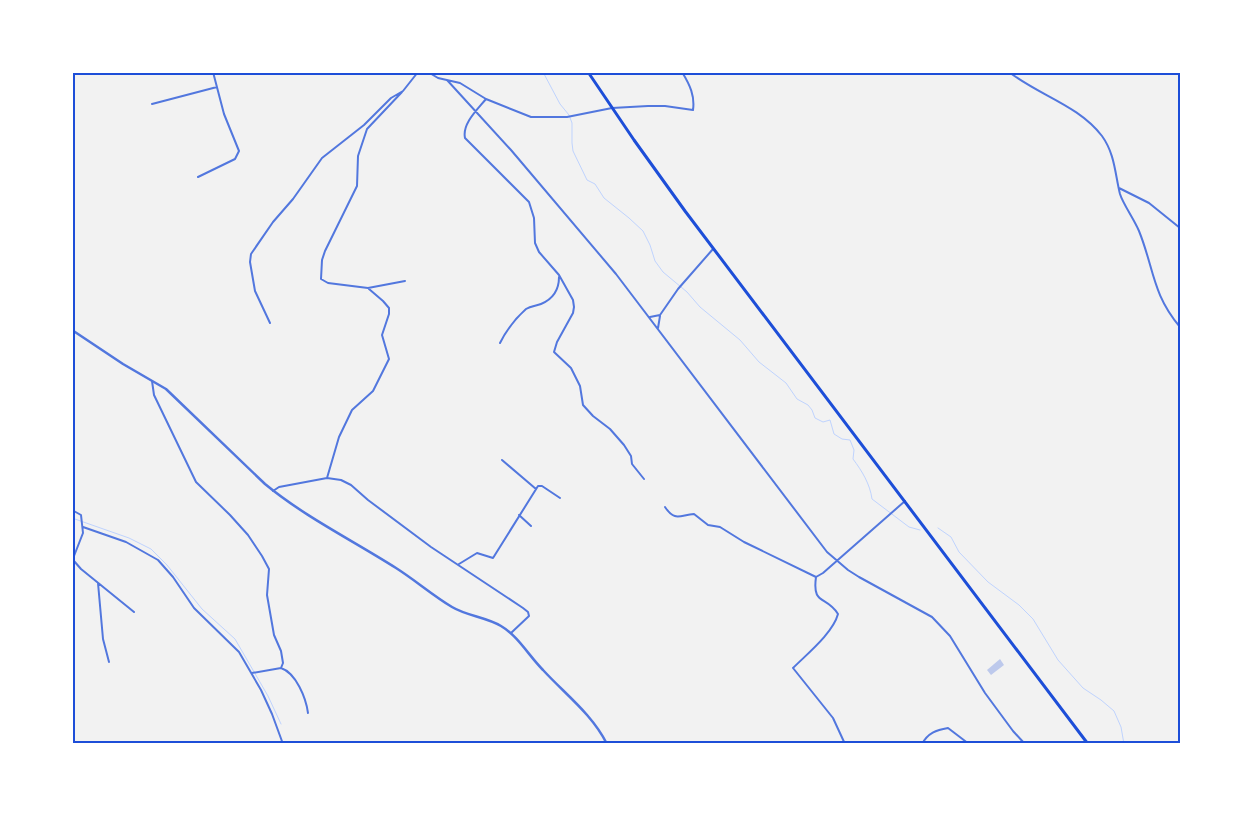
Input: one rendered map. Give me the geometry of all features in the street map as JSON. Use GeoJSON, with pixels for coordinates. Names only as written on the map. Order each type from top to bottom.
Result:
{"type":"FeatureCollection","features":[{"type":"Feature","properties":{"kind":"main road"},"geometry":{"type":"LineString","coordinates":[[588,72],[714,248],[1086,743]]}},
{"type":"Feature","properties":{"kind":"street"},"geometry":{"type":"LineString","coordinates":[[198,177],[235,159],[239,151],[224,114],[213,72]]}},
{"type":"Feature","properties":{"kind":"street"},"geometry":{"type":"LineString","coordinates":[[404,281],[368,288],[324,282],[321,279],[322,260],[325,250],[357,186],[357,162],[363,136],[367,129],[418,72]]}},
{"type":"Feature","properties":{"kind":"street"},"geometry":{"type":"LineString","coordinates":[[428,72],[460,83],[486,100],[532,117],[567,117],[612,108],[656,106],[693,110],[693,95],[682,72]]}},
{"type":"Feature","properties":{"kind":"street"},"geometry":{"type":"LineString","coordinates":[[1009,72],[1022,82],[1074,109],[1103,137],[1111,152],[1123,201],[1138,228],[1154,284],[1163,303],[1180,327]]}},
{"type":"Feature","properties":{"kind":"street"},"geometry":{"type":"LineString","coordinates":[[448,80],[586,237],[650,317],[821,544],[837,561],[859,577],[932,617],[950,636],[986,693],[1024,744]]}},
{"type":"Feature","properties":{"kind":"street"},"geometry":{"type":"LineString","coordinates":[[152,104],[216,86]]}},
{"type":"Feature","properties":{"kind":"street"},"geometry":{"type":"LineString","coordinates":[[270,323],[255,291],[250,262],[251,254],[322,158],[364,125],[391,98],[403,90]]}},
{"type":"Feature","properties":{"kind":"street"},"geometry":{"type":"LineString","coordinates":[[486,100],[466,126],[465,138],[529,202],[533,208],[535,243],[539,252],[559,275],[573,300],[573,313],[554,352],[566,361],[575,375],[582,395],[583,405],[593,416],[610,428],[624,444],[631,456],[632,464],[644,479]]}},
{"type":"Feature","properties":{"kind":"street"},"geometry":{"type":"LineString","coordinates":[[1119,188],[1150,203],[1180,228]]}},
{"type":"Feature","properties":{"kind":"street"},"geometry":{"type":"LineString","coordinates":[[658,328],[660,315],[678,289],[714,248]]}},
{"type":"Feature","properties":{"kind":"street"},"geometry":{"type":"LineString","coordinates":[[500,344],[523,312],[529,307],[541,304],[558,290],[559,275]]}},
{"type":"Feature","properties":{"kind":"street"},"geometry":{"type":"LineString","coordinates":[[327,478],[339,437],[352,410],[374,391],[389,359],[382,335],[389,314],[389,308],[384,301],[368,288]]}},
{"type":"Feature","properties":{"kind":"street"},"geometry":{"type":"LineString","coordinates":[[650,317],[660,315]]}},
{"type":"Feature","properties":{"kind":"street"},"geometry":{"type":"LineString","coordinates":[[72,330],[99,349],[166,388],[274,491],[348,540],[397,568],[454,608],[494,622],[511,633],[542,669],[597,726],[607,744]]}},
{"type":"Feature","properties":{"kind":"street"},"geometry":{"type":"LineString","coordinates":[[152,381],[154,395],[196,482],[248,535],[269,570],[266,587],[274,635],[281,652],[283,663],[281,668]]}},
{"type":"Feature","properties":{"kind":"street"},"geometry":{"type":"LineString","coordinates":[[502,460],[536,489]]}},
{"type":"Feature","properties":{"kind":"street"},"geometry":{"type":"LineString","coordinates":[[274,491],[279,487],[327,478],[341,480],[431,547],[528,612],[527,619],[511,633]]}},
{"type":"Feature","properties":{"kind":"street"},"geometry":{"type":"LineString","coordinates":[[459,564],[477,553],[493,558],[538,486],[542,486],[560,498]]}},
{"type":"Feature","properties":{"kind":"street"},"geometry":{"type":"LineString","coordinates":[[816,577],[823,573],[905,501]]}},
{"type":"Feature","properties":{"kind":"street"},"geometry":{"type":"LineString","coordinates":[[665,507],[674,516],[684,517],[694,514],[708,525],[720,527],[744,542],[816,577]]}},
{"type":"Feature","properties":{"kind":"street"},"geometry":{"type":"LineString","coordinates":[[72,510],[80,514],[83,527],[83,533],[74,556],[74,561],[81,569],[134,612]]}},
{"type":"Feature","properties":{"kind":"street"},"geometry":{"type":"LineString","coordinates":[[519,515],[531,526]]}},
{"type":"Feature","properties":{"kind":"street"},"geometry":{"type":"LineString","coordinates":[[83,527],[126,542],[158,560],[173,577],[194,608],[239,652],[252,673],[272,714],[283,744]]}},
{"type":"Feature","properties":{"kind":"street"},"geometry":{"type":"LineString","coordinates":[[816,577],[816,594],[834,608],[838,614],[837,618],[805,657],[793,668],[833,718],[845,744]]}},
{"type":"Feature","properties":{"kind":"street"},"geometry":{"type":"LineString","coordinates":[[98,583],[102,639],[109,662]]}},
{"type":"Feature","properties":{"kind":"street"},"geometry":{"type":"LineString","coordinates":[[252,673],[281,668],[286,670],[290,673],[300,690],[307,705],[308,713]]}},
{"type":"Feature","properties":{"kind":"street"},"geometry":{"type":"LineString","coordinates":[[922,744],[926,737],[933,732],[948,728],[969,744]]}},
{"type":"Feature","properties":{"kind":"building"},"geometry":{"type":"Polygon","coordinates":[[[1000,659],[1004,665],[991,675],[987,670],[1000,659]]]}},
{"type":"Feature","properties":{"kind":"waterway"},"geometry":{"type":"LineString","coordinates":[[543,72],[560,104],[569,115],[572,123],[573,151],[587,180],[595,184],[604,198],[643,231],[655,261],[663,272],[687,292],[700,307],[740,340],[759,362],[786,383],[797,399],[808,405],[815,418],[823,422],[830,420],[834,434],[842,439],[850,440],[854,450],[853,459],[865,478],[872,499],[909,527],[920,530]]}},
{"type":"Feature","properties":{"kind":"waterway"},"geometry":{"type":"LineString","coordinates":[[72,518],[129,538],[151,549],[167,565],[202,609],[235,639],[268,696],[281,724]]}},
{"type":"Feature","properties":{"kind":"waterway"},"geometry":{"type":"LineString","coordinates":[[938,528],[951,537],[959,552],[988,582],[1019,605],[1033,619],[1058,660],[1083,688],[1114,711],[1121,727],[1124,744]]}}]}
